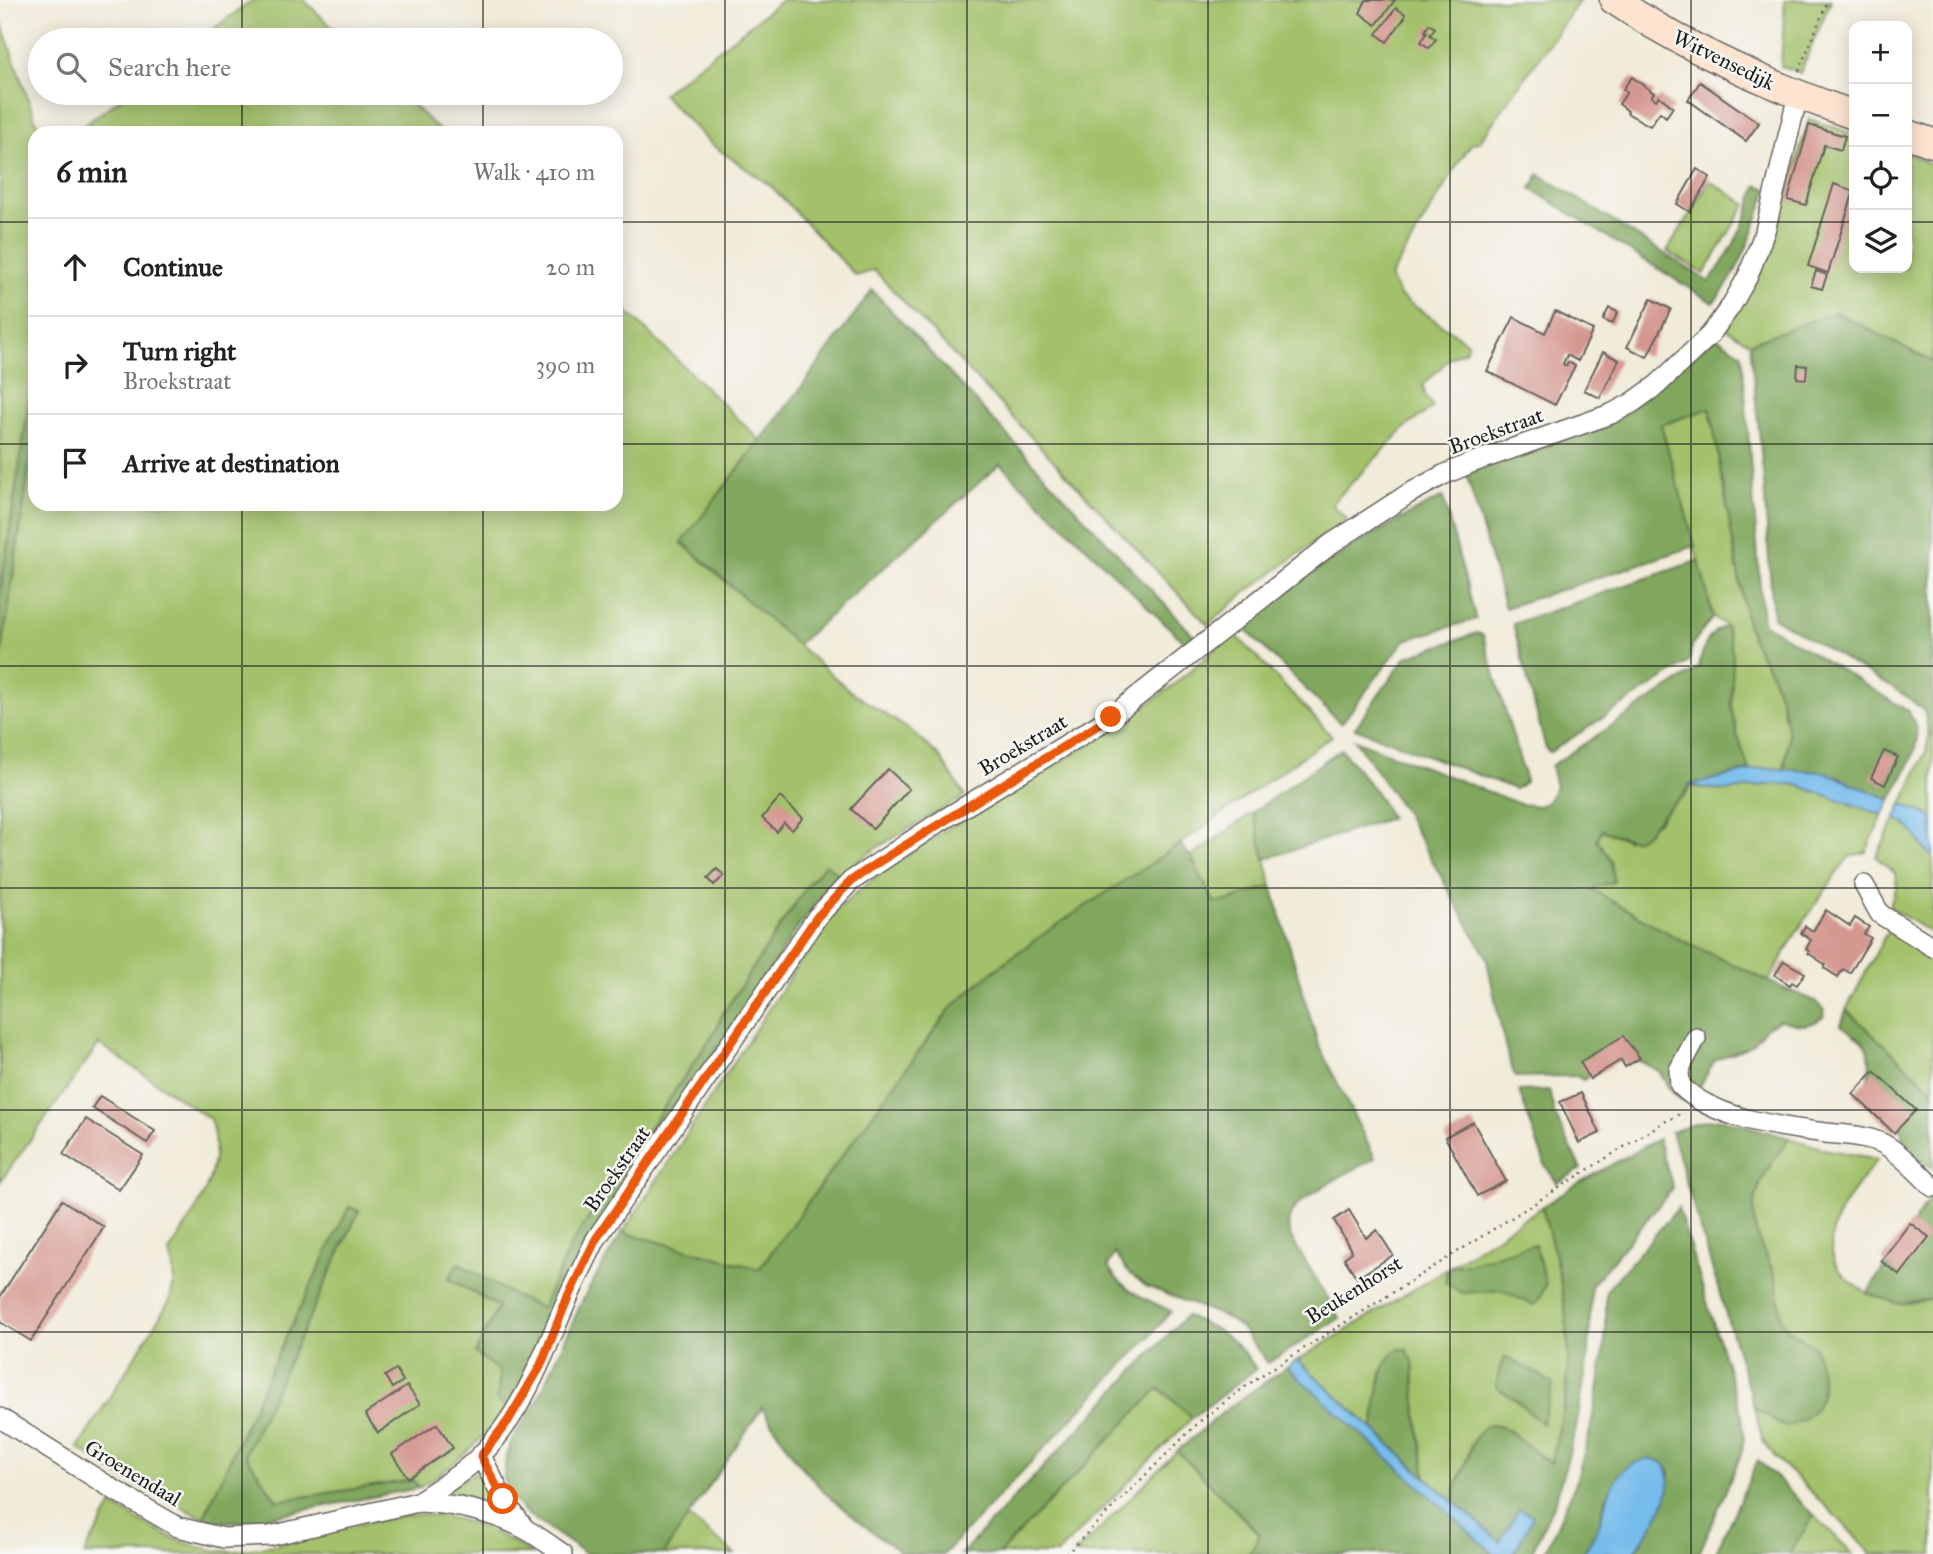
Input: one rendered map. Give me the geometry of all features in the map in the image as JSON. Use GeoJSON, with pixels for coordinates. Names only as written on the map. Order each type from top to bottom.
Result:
{"type":"FeatureCollection","features":[{"type":"Feature","properties":{"kind":"street","name":"Witvensedijk"},"geometry":{"type":"LineString","coordinates":[[1614,0],[1720,61],[1798,95],[1849,113]]}},
{"type":"Feature","properties":{"kind":"street","name":"Broekstraat"},"geometry":{"type":"LineString","coordinates":[[418,1502],[481,1456],[508,1421],[540,1367],[568,1297],[596,1239],[817,917],[851,881],[938,823],[1111,717],[1331,544],[1409,494],[1471,463],[1611,414],[1657,385],[1710,335],[1748,276],[1772,208],[1798,95]]}},
{"type":"Feature","properties":{"kind":"street"},"geometry":{"type":"LineString","coordinates":[[1912,136],[1933,143]]}},
{"type":"Feature","properties":{"kind":"street"},"geometry":{"type":"LineString","coordinates":[[1864,885],[1880,914],[1933,947]]}},
{"type":"Feature","properties":{"kind":"street"},"geometry":{"type":"LineString","coordinates":[[1696,1038],[1679,1070],[1680,1085],[1693,1098],[1754,1120],[1785,1127],[1860,1136],[1883,1143],[1933,1187]]}},
{"type":"Feature","properties":{"kind":"street","name":"Groenendaal"},"geometry":{"type":"LineString","coordinates":[[0,1418],[178,1527],[224,1538],[270,1536],[418,1502]]}},
{"type":"Feature","properties":{"kind":"street"},"geometry":{"type":"LineString","coordinates":[[481,1456],[503,1499],[525,1529]]}},
{"type":"Feature","properties":{"kind":"street"},"geometry":{"type":"LineString","coordinates":[[418,1502],[438,1503],[482,1514],[525,1529],[563,1554]]}},
{"type":"Feature","properties":{"kind":"path"},"geometry":{"type":"LineString","coordinates":[[1798,95],[1795,80],[1828,0]]}},
{"type":"Feature","properties":{"kind":"path","name":"Beukenhorst"},"geometry":{"type":"LineString","coordinates":[[1066,1554],[1200,1421],[1256,1378],[1510,1217],[1677,1116],[1693,1098]]}},
{"type":"Feature","properties":{"kind":"green space"},"geometry":{"type":"Polygon","coordinates":[[[253,0],[304,0],[333,28],[214,28],[253,0]]]}},
{"type":"Feature","properties":{"kind":"green space"},"geometry":{"type":"Polygon","coordinates":[[[782,0],[1580,0],[1479,142],[1472,143],[1461,159],[1390,277],[1400,296],[1468,343],[1465,351],[1451,357],[1423,385],[1425,395],[1433,407],[1406,427],[1334,501],[1333,506],[1347,519],[1246,592],[1208,625],[874,270],[856,276],[772,187],[711,144],[662,94],[782,0]]]}},
{"type":"Feature","properties":{"kind":"green space"},"geometry":{"type":"Polygon","coordinates":[[[1785,0],[1831,0],[1800,73],[1781,66],[1785,0]]]}},
{"type":"Feature","properties":{"kind":"green space"},"geometry":{"type":"Polygon","coordinates":[[[0,19],[38,126],[28,126],[28,408],[0,594],[0,19]]]}},
{"type":"Feature","properties":{"kind":"green space"},"geometry":{"type":"Polygon","coordinates":[[[112,105],[413,105],[435,126],[83,126],[112,105]]]}},
{"type":"Feature","properties":{"kind":"green space"},"geometry":{"type":"Polygon","coordinates":[[[1809,119],[1849,132],[1849,273],[1912,273],[1912,155],[1933,166],[1933,362],[1835,313],[1750,343],[1722,326],[1753,285],[1770,253],[1809,119]]]}},
{"type":"Feature","properties":{"kind":"green space"},"geometry":{"type":"Polygon","coordinates":[[[1539,174],[1709,282],[1738,236],[1757,185],[1768,189],[1739,263],[1713,303],[1531,189],[1539,174]]]}},
{"type":"Feature","properties":{"kind":"green space"},"geometry":{"type":"Polygon","coordinates":[[[1710,181],[1746,204],[1704,274],[1667,251],[1710,181]]]}},
{"type":"Feature","properties":{"kind":"green space"},"geometry":{"type":"Polygon","coordinates":[[[872,290],[1195,637],[1186,644],[1000,464],[797,645],[682,542],[800,389],[872,290]]]}},
{"type":"Feature","properties":{"kind":"green space"},"geometry":{"type":"Polygon","coordinates":[[[623,308],[760,440],[682,543],[850,691],[914,733],[940,757],[965,796],[878,847],[839,875],[826,865],[811,880],[722,1015],[716,1030],[570,1246],[542,1309],[459,1264],[449,1279],[498,1307],[500,1378],[507,1409],[467,1452],[419,1488],[412,1480],[277,1501],[245,1454],[359,1211],[349,1207],[276,1358],[204,1517],[120,1476],[78,1448],[169,1302],[174,1277],[169,1252],[198,1206],[211,1173],[214,1137],[210,1119],[99,1044],[0,1182],[0,664],[28,476],[28,511],[623,511],[623,308]]]}},
{"type":"Feature","properties":{"kind":"green space"},"geometry":{"type":"Polygon","coordinates":[[[1835,312],[1933,362],[1933,735],[1929,736],[1924,711],[1906,696],[1773,617],[1763,471],[1750,343],[1835,312]]]}},
{"type":"Feature","properties":{"kind":"green space"},"geometry":{"type":"Polygon","coordinates":[[[1716,337],[1742,354],[1763,623],[1908,711],[1917,733],[1916,744],[1913,756],[1891,800],[1825,772],[1784,769],[1789,737],[1782,703],[1772,675],[1752,639],[1747,624],[1710,408],[1661,425],[1695,546],[1505,608],[1466,473],[1621,415],[1716,337]]]}},
{"type":"Feature","properties":{"kind":"green space"},"geometry":{"type":"Polygon","coordinates":[[[28,408],[28,476],[0,664],[0,594],[28,408]]]}},
{"type":"Feature","properties":{"kind":"green space"},"geometry":{"type":"Polygon","coordinates":[[[1710,408],[1747,624],[1752,639],[1772,675],[1782,703],[1789,737],[1784,769],[1749,770],[1731,706],[1733,655],[1726,626],[1713,617],[1661,425],[1710,408]]]}},
{"type":"Feature","properties":{"kind":"green space"},"geometry":{"type":"Polygon","coordinates":[[[1443,497],[1476,619],[1405,640],[1341,724],[1242,626],[1338,555],[1443,497]]]}},
{"type":"Feature","properties":{"kind":"green space"},"geometry":{"type":"Polygon","coordinates":[[[1699,560],[1713,617],[1692,645],[1689,662],[1550,752],[1546,749],[1513,624],[1699,560]]]}},
{"type":"Feature","properties":{"kind":"green space"},"geometry":{"type":"Polygon","coordinates":[[[1726,626],[1733,655],[1731,706],[1749,770],[1690,785],[1640,838],[1627,839],[1602,830],[1597,840],[1611,860],[1614,882],[1593,890],[1677,938],[1811,999],[1825,1010],[1823,1017],[1807,1025],[1779,1020],[1768,1026],[1750,1046],[1715,1060],[1697,1092],[1682,1101],[1670,1090],[1659,1071],[1637,1060],[1613,1061],[1583,1080],[1576,1076],[1515,1077],[1505,1046],[1486,956],[1404,811],[1355,740],[1520,804],[1538,806],[1546,803],[1556,787],[1551,766],[1699,668],[1710,637],[1726,626]]]}},
{"type":"Feature","properties":{"kind":"green space"},"geometry":{"type":"Polygon","coordinates":[[[1234,633],[1332,736],[1157,860],[1038,939],[993,972],[951,1008],[759,1269],[623,1232],[798,964],[838,908],[878,875],[947,829],[1091,744],[1169,689],[1234,633]]]}},
{"type":"Feature","properties":{"kind":"green space"},"geometry":{"type":"Polygon","coordinates":[[[1477,633],[1483,635],[1526,781],[1515,789],[1355,728],[1406,657],[1477,633]]]}},
{"type":"Feature","properties":{"kind":"green space"},"geometry":{"type":"Polygon","coordinates":[[[1933,735],[1933,817],[1902,804],[1926,752],[1929,736],[1933,735]]]}},
{"type":"Feature","properties":{"kind":"green space"},"geometry":{"type":"Polygon","coordinates":[[[1341,749],[1374,789],[1391,818],[1265,859],[1253,812],[1341,749]]]}},
{"type":"Feature","properties":{"kind":"green space"},"geometry":{"type":"Polygon","coordinates":[[[1772,784],[1794,784],[1883,815],[1866,852],[1849,857],[1842,866],[1798,930],[1768,982],[1677,938],[1593,890],[1603,847],[1597,840],[1602,830],[1627,840],[1659,821],[1665,811],[1685,795],[1690,786],[1725,791],[1772,784]]]}},
{"type":"Feature","properties":{"kind":"green space"},"geometry":{"type":"Polygon","coordinates":[[[1253,812],[1272,886],[1228,901],[1214,902],[1191,857],[1253,812]]]}},
{"type":"Feature","properties":{"kind":"green space"},"geometry":{"type":"Polygon","coordinates":[[[1895,819],[1912,830],[1933,857],[1933,934],[1889,907],[1897,886],[1895,873],[1876,857],[1895,819]]]}},
{"type":"Feature","properties":{"kind":"green space"},"geometry":{"type":"Polygon","coordinates":[[[1180,844],[1191,857],[1214,902],[1228,901],[1272,886],[1318,1044],[1375,1158],[1304,1199],[1289,1219],[1290,1236],[1340,1318],[1268,1363],[1241,1328],[1225,1317],[1146,1286],[1128,1272],[1115,1253],[1108,1266],[1120,1282],[1135,1293],[1171,1311],[944,1554],[903,1554],[862,1524],[825,1493],[796,1460],[762,1408],[663,1554],[586,1554],[527,1514],[510,1496],[504,1478],[506,1456],[513,1438],[538,1400],[584,1297],[622,1232],[759,1269],[951,1008],[1005,962],[1180,844]]]}},
{"type":"Feature","properties":{"kind":"green space"},"geometry":{"type":"Polygon","coordinates":[[[826,864],[839,875],[795,932],[664,1129],[507,1409],[497,1399],[500,1372],[475,1353],[498,1307],[449,1278],[458,1263],[514,1296],[542,1308],[570,1246],[716,1030],[722,1015],[811,880],[826,864]]]}},
{"type":"Feature","properties":{"kind":"green space"},"geometry":{"type":"Polygon","coordinates":[[[1889,928],[1933,956],[1933,1090],[1846,1010],[1889,928]]]}},
{"type":"Feature","properties":{"kind":"green space"},"geometry":{"type":"Polygon","coordinates":[[[1846,1010],[1933,1090],[1933,1168],[1905,1151],[1900,1124],[1867,1082],[1869,1054],[1863,1042],[1841,1025],[1846,1010]]]}},
{"type":"Feature","properties":{"kind":"green space"},"geometry":{"type":"Polygon","coordinates":[[[1549,1090],[1554,1113],[1581,1169],[1557,1183],[1546,1167],[1519,1091],[1549,1090]]]}},
{"type":"Feature","properties":{"kind":"green space"},"geometry":{"type":"Polygon","coordinates":[[[1723,1119],[1790,1138],[1766,1171],[1760,1183],[1754,1209],[1757,1236],[1775,1276],[1782,1321],[1790,1332],[1814,1346],[1821,1372],[1822,1384],[1818,1404],[1811,1413],[1787,1427],[1754,1407],[1671,1132],[1704,1121],[1723,1119]]]}},
{"type":"Feature","properties":{"kind":"green space"},"geometry":{"type":"Polygon","coordinates":[[[1790,1138],[1824,1149],[1878,1159],[1842,1208],[1831,1242],[1833,1259],[1843,1274],[1861,1289],[1878,1298],[1905,1302],[1933,1299],[1933,1554],[1871,1554],[1775,1457],[1763,1441],[1754,1407],[1773,1420],[1814,1346],[1790,1331],[1782,1321],[1775,1276],[1759,1242],[1754,1222],[1760,1183],[1790,1138]]]}},
{"type":"Feature","properties":{"kind":"green space"},"geometry":{"type":"Polygon","coordinates":[[[1658,1139],[1673,1188],[1591,1286],[1589,1351],[1576,1428],[1556,1499],[1531,1554],[1514,1554],[1533,1516],[1500,1542],[1455,1502],[1455,1495],[1457,1483],[1476,1436],[1485,1427],[1495,1425],[1506,1429],[1551,1463],[1566,1393],[1568,1339],[1559,1272],[1542,1207],[1580,1182],[1658,1139]]]}},
{"type":"Feature","properties":{"kind":"green space"},"geometry":{"type":"Polygon","coordinates":[[[1933,1193],[1933,1299],[1899,1304],[1867,1293],[1933,1193]]]}},
{"type":"Feature","properties":{"kind":"green space"},"geometry":{"type":"Polygon","coordinates":[[[349,1207],[359,1211],[245,1454],[277,1501],[412,1480],[419,1488],[247,1521],[220,1522],[204,1517],[276,1358],[349,1207]]]}},
{"type":"Feature","properties":{"kind":"green space"},"geometry":{"type":"Polygon","coordinates":[[[1542,1207],[1559,1272],[1568,1339],[1566,1393],[1551,1463],[1533,1452],[1508,1429],[1471,1445],[1456,1487],[1455,1502],[1426,1477],[1417,1417],[1413,1361],[1381,1371],[1373,1429],[1298,1360],[1447,1269],[1445,1282],[1487,1290],[1503,1290],[1533,1305],[1469,1264],[1449,1267],[1542,1207]]]}},
{"type":"Feature","properties":{"kind":"green space"},"geometry":{"type":"Polygon","coordinates":[[[1678,1208],[1742,1416],[1742,1452],[1699,1554],[1634,1554],[1666,1500],[1670,1473],[1664,1463],[1651,1459],[1606,1497],[1598,1527],[1583,1554],[1544,1554],[1575,1485],[1589,1435],[1606,1333],[1606,1291],[1678,1208]]]}},
{"type":"Feature","properties":{"kind":"green space"},"geometry":{"type":"Polygon","coordinates":[[[1535,1244],[1546,1285],[1537,1303],[1533,1305],[1502,1290],[1462,1293],[1445,1282],[1449,1267],[1469,1264],[1535,1244]]]}},
{"type":"Feature","properties":{"kind":"green space"},"geometry":{"type":"Polygon","coordinates":[[[1186,1316],[1226,1336],[1242,1350],[1256,1369],[1192,1418],[1159,1388],[999,1554],[961,1554],[1186,1316]]]}},
{"type":"Feature","properties":{"kind":"green space"},"geometry":{"type":"Polygon","coordinates":[[[1398,1349],[1406,1349],[1413,1361],[1417,1417],[1426,1477],[1373,1429],[1381,1375],[1385,1365],[1398,1349]]]}},
{"type":"Feature","properties":{"kind":"green space"},"geometry":{"type":"Polygon","coordinates":[[[1505,1357],[1542,1376],[1553,1385],[1542,1424],[1517,1401],[1496,1387],[1505,1357]]]}},
{"type":"Feature","properties":{"kind":"green space"},"geometry":{"type":"Polygon","coordinates":[[[1287,1367],[1494,1554],[1249,1554],[1260,1534],[1177,1451],[1228,1408],[1287,1367]]]}},
{"type":"Feature","properties":{"kind":"green space"},"geometry":{"type":"Polygon","coordinates":[[[1159,1387],[1192,1418],[1057,1554],[999,1554],[1144,1401],[1159,1387]]]}},
{"type":"Feature","properties":{"kind":"green space"},"geometry":{"type":"Polygon","coordinates":[[[1177,1451],[1260,1535],[1249,1554],[1075,1554],[1177,1451]]]}},
{"type":"Feature","properties":{"kind":"green space"},"geometry":{"type":"Polygon","coordinates":[[[1758,1460],[1814,1515],[1789,1554],[1715,1554],[1758,1460]]]}},
{"type":"Feature","properties":{"kind":"green space"},"geometry":{"type":"Polygon","coordinates":[[[479,1470],[502,1511],[438,1495],[479,1470]]]}},
{"type":"Feature","properties":{"kind":"green space"},"geometry":{"type":"Polygon","coordinates":[[[112,1505],[180,1541],[225,1551],[253,1549],[385,1519],[428,1515],[444,1516],[476,1525],[506,1538],[532,1554],[84,1554],[112,1505]]]}},
{"type":"Feature","properties":{"kind":"green space"},"geometry":{"type":"Polygon","coordinates":[[[1814,1515],[1853,1554],[1789,1554],[1814,1515]]]}},
{"type":"Feature","properties":{"kind":"green space"},"geometry":{"type":"Polygon","coordinates":[[[689,1517],[735,1554],[663,1554],[689,1517]]]}},
{"type":"Feature","properties":{"kind":"water"},"geometry":{"type":"Polygon","coordinates":[[[1763,768],[1825,772],[1891,800],[1883,815],[1794,784],[1772,784],[1725,791],[1688,785],[1763,768]]]}},
{"type":"Feature","properties":{"kind":"water"},"geometry":{"type":"Polygon","coordinates":[[[1902,804],[1933,817],[1933,857],[1912,830],[1895,819],[1902,804]]]}},
{"type":"Feature","properties":{"kind":"water"},"geometry":{"type":"Polygon","coordinates":[[[1298,1360],[1500,1542],[1519,1509],[1533,1516],[1514,1554],[1494,1554],[1287,1367],[1298,1360]]]}},
{"type":"Feature","properties":{"kind":"water"},"geometry":{"type":"Polygon","coordinates":[[[1651,1459],[1664,1463],[1669,1486],[1655,1522],[1634,1554],[1583,1554],[1597,1528],[1614,1482],[1628,1467],[1651,1459]]]}},
{"type":"Feature","properties":{"kind":"building"},"geometry":{"type":"Polygon","coordinates":[[[1366,0],[1395,0],[1376,25],[1360,13],[1366,0]]]}},
{"type":"Feature","properties":{"kind":"building"},"geometry":{"type":"Polygon","coordinates":[[[1396,8],[1405,14],[1405,17],[1387,42],[1377,34],[1396,8]]]}},
{"type":"Feature","properties":{"kind":"building"},"geometry":{"type":"Polygon","coordinates":[[[1429,24],[1435,28],[1430,35],[1436,39],[1429,48],[1421,42],[1429,24]]]}},
{"type":"Feature","properties":{"kind":"building"},"geometry":{"type":"Polygon","coordinates":[[[1632,77],[1654,93],[1651,97],[1656,100],[1659,96],[1673,107],[1666,117],[1660,112],[1650,126],[1627,113],[1619,104],[1627,92],[1623,89],[1632,77]]]}},
{"type":"Feature","properties":{"kind":"building"},"geometry":{"type":"Polygon","coordinates":[[[1700,82],[1759,123],[1746,141],[1688,100],[1700,82]]]}},
{"type":"Feature","properties":{"kind":"building"},"geometry":{"type":"Polygon","coordinates":[[[1809,125],[1845,136],[1841,150],[1824,145],[1806,205],[1788,200],[1809,125]]]}},
{"type":"Feature","properties":{"kind":"building"},"geometry":{"type":"Polygon","coordinates":[[[1697,169],[1710,177],[1690,212],[1677,204],[1697,169]]]}},
{"type":"Feature","properties":{"kind":"building"},"geometry":{"type":"Polygon","coordinates":[[[1834,184],[1849,189],[1849,207],[1828,273],[1808,266],[1834,184]]]}},
{"type":"Feature","properties":{"kind":"building"},"geometry":{"type":"Polygon","coordinates":[[[1816,271],[1827,275],[1822,289],[1811,286],[1816,271]]]}},
{"type":"Feature","properties":{"kind":"building"},"geometry":{"type":"Polygon","coordinates":[[[1651,299],[1671,309],[1647,357],[1627,347],[1651,299]]]}},
{"type":"Feature","properties":{"kind":"building"},"geometry":{"type":"Polygon","coordinates":[[[1609,308],[1618,312],[1612,324],[1603,320],[1609,308]]]}},
{"type":"Feature","properties":{"kind":"building"},"geometry":{"type":"Polygon","coordinates":[[[1555,311],[1593,330],[1578,361],[1567,355],[1563,364],[1566,366],[1568,362],[1575,366],[1555,405],[1487,371],[1514,317],[1545,333],[1555,311]]]}},
{"type":"Feature","properties":{"kind":"building"},"geometry":{"type":"Polygon","coordinates":[[[1603,352],[1619,360],[1600,398],[1584,390],[1603,352]]]}},
{"type":"Feature","properties":{"kind":"building"},"geometry":{"type":"Polygon","coordinates":[[[1798,365],[1807,366],[1806,379],[1797,378],[1798,365]]]}},
{"type":"Feature","properties":{"kind":"building"},"geometry":{"type":"Polygon","coordinates":[[[1884,751],[1898,757],[1885,785],[1871,778],[1884,751]]]}},
{"type":"Feature","properties":{"kind":"building"},"geometry":{"type":"Polygon","coordinates":[[[888,769],[909,789],[873,829],[851,809],[888,769]]]}},
{"type":"Feature","properties":{"kind":"building"},"geometry":{"type":"Polygon","coordinates":[[[780,797],[803,818],[792,830],[784,823],[777,832],[762,818],[780,797]]]}},
{"type":"Feature","properties":{"kind":"building"},"geometry":{"type":"Polygon","coordinates":[[[717,869],[724,876],[714,885],[708,878],[717,869]]]}},
{"type":"Feature","properties":{"kind":"building"},"geometry":{"type":"Polygon","coordinates":[[[1826,910],[1850,926],[1855,918],[1869,927],[1864,934],[1871,938],[1850,973],[1843,969],[1838,977],[1808,953],[1806,949],[1811,940],[1801,933],[1805,926],[1813,931],[1826,910]]]}},
{"type":"Feature","properties":{"kind":"building"},"geometry":{"type":"Polygon","coordinates":[[[1784,961],[1805,973],[1797,985],[1792,982],[1790,985],[1775,975],[1784,961]]]}},
{"type":"Feature","properties":{"kind":"building"},"geometry":{"type":"Polygon","coordinates":[[[1623,1036],[1640,1058],[1625,1067],[1621,1060],[1590,1079],[1580,1062],[1623,1036]]]}},
{"type":"Feature","properties":{"kind":"building"},"geometry":{"type":"Polygon","coordinates":[[[1874,1071],[1916,1110],[1894,1133],[1853,1094],[1874,1071]]]}},
{"type":"Feature","properties":{"kind":"building"},"geometry":{"type":"Polygon","coordinates":[[[1581,1093],[1600,1133],[1579,1143],[1560,1102],[1581,1093]]]}},
{"type":"Feature","properties":{"kind":"building"},"geometry":{"type":"Polygon","coordinates":[[[100,1096],[155,1131],[147,1143],[92,1108],[100,1096]]]}},
{"type":"Feature","properties":{"kind":"building"},"geometry":{"type":"Polygon","coordinates":[[[86,1119],[143,1155],[119,1190],[63,1154],[86,1119]]]}},
{"type":"Feature","properties":{"kind":"building"},"geometry":{"type":"Polygon","coordinates":[[[1473,1122],[1506,1181],[1477,1196],[1445,1137],[1473,1122]]]}},
{"type":"Feature","properties":{"kind":"building"},"geometry":{"type":"Polygon","coordinates":[[[62,1200],[104,1227],[31,1341],[0,1322],[0,1297],[62,1200]]]}},
{"type":"Feature","properties":{"kind":"building"},"geometry":{"type":"Polygon","coordinates":[[[1349,1210],[1366,1238],[1377,1230],[1393,1255],[1357,1278],[1344,1258],[1352,1252],[1334,1220],[1349,1210]]]}},
{"type":"Feature","properties":{"kind":"building"},"geometry":{"type":"Polygon","coordinates":[[[1910,1223],[1929,1237],[1900,1275],[1881,1261],[1910,1223]]]}},
{"type":"Feature","properties":{"kind":"building"},"geometry":{"type":"Polygon","coordinates":[[[396,1369],[403,1381],[392,1388],[385,1376],[396,1369]]]}},
{"type":"Feature","properties":{"kind":"building"},"geometry":{"type":"Polygon","coordinates":[[[407,1386],[420,1404],[378,1433],[365,1414],[407,1386]]]}},
{"type":"Feature","properties":{"kind":"building"},"geometry":{"type":"Polygon","coordinates":[[[437,1424],[453,1448],[408,1478],[392,1454],[437,1424]]]}},
{"type":"Feature","properties":{"kind":"route"},"geometry":{"type":"LineString","coordinates":[[503,1499],[481,1456],[508,1421],[540,1367],[568,1297],[596,1239],[817,917],[851,881],[877,863],[1111,717]]}}]}
